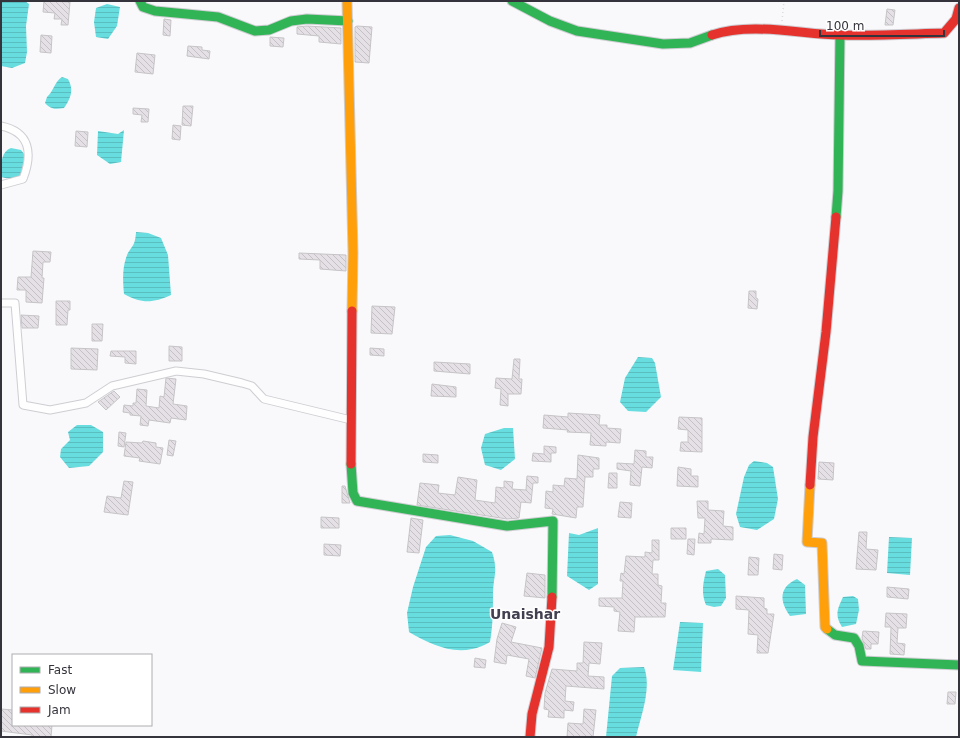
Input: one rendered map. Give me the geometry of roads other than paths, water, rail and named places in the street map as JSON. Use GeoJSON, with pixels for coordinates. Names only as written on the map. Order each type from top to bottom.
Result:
{"type":"FeatureCollection","features":[{"type":"Feature","properties":{"kind":"street"},"geometry":{"type":"LineString","coordinates":[[140,1],[143,7],[154,11],[218,17],[255,31],[269,30],[291,21],[307,19],[348,21]]}},
{"type":"Feature","properties":{"kind":"street"},"geometry":{"type":"LineString","coordinates":[[347,1],[353,253],[351,420],[352,493],[357,501],[439,516],[507,526],[553,521],[551,570],[552,601],[549,649],[532,712],[530,737]]}},
{"type":"Feature","properties":{"kind":"street"},"geometry":{"type":"LineString","coordinates":[[512,1],[550,21],[577,31],[663,44],[690,43],[725,31],[781,31],[840,35],[944,33],[956,19],[959,8]]}},
{"type":"Feature","properties":{"kind":"street"},"geometry":{"type":"LineString","coordinates":[[840,35],[838,82],[838,191],[826,332],[813,437],[807,542],[822,543],[825,627],[835,635],[854,638],[859,646],[860,658],[862,661],[959,665]]}},
{"type":"Feature","properties":{"kind":"street"},"geometry":{"type":"LineString","coordinates":[[1,126],[12,129],[23,136],[29,152],[27,169],[23,179],[1,185]]}},
{"type":"Feature","properties":{"kind":"street"},"geometry":{"type":"LineString","coordinates":[[1,303],[15,303],[23,405],[50,410],[86,403],[112,386],[176,371],[204,374],[242,383],[252,386],[264,399],[351,420]]}},
{"type":"Feature","properties":{"kind":"water"},"geometry":{"type":"Polygon","coordinates":[[[1,1],[25,1],[29,4],[26,26],[27,52],[25,63],[12,68],[1,66],[1,1]]]}},
{"type":"Feature","properties":{"kind":"water"},"geometry":{"type":"Polygon","coordinates":[[[107,4],[120,7],[117,26],[108,39],[96,37],[94,22],[96,8],[107,4]]]}},
{"type":"Feature","properties":{"kind":"water"},"geometry":{"type":"Polygon","coordinates":[[[62,77],[68,79],[71,87],[71,94],[64,108],[52,108],[45,103],[57,81],[62,77]]]}},
{"type":"Feature","properties":{"kind":"water"},"geometry":{"type":"Polygon","coordinates":[[[124,130],[121,162],[110,164],[97,155],[98,131],[118,134],[124,130]]]}},
{"type":"Feature","properties":{"kind":"water"},"geometry":{"type":"Polygon","coordinates":[[[11,148],[21,150],[25,155],[21,175],[11,178],[1,177],[1,164],[3,156],[7,150],[11,148]]]}},
{"type":"Feature","properties":{"kind":"water"},"geometry":{"type":"Polygon","coordinates":[[[136,232],[148,233],[161,238],[168,255],[171,295],[159,300],[142,301],[136,300],[124,294],[124,267],[128,254],[135,242],[136,232]]]}},
{"type":"Feature","properties":{"kind":"water"},"geometry":{"type":"Polygon","coordinates":[[[638,357],[652,358],[655,363],[661,397],[646,412],[628,411],[620,402],[625,378],[638,357]]]}},
{"type":"Feature","properties":{"kind":"water"},"geometry":{"type":"Polygon","coordinates":[[[77,425],[91,425],[103,432],[103,452],[89,466],[69,468],[60,457],[61,449],[70,440],[68,432],[77,425]]]}},
{"type":"Feature","properties":{"kind":"water"},"geometry":{"type":"Polygon","coordinates":[[[504,428],[513,428],[515,459],[501,470],[485,465],[481,448],[485,434],[504,428]]]}},
{"type":"Feature","properties":{"kind":"water"},"geometry":{"type":"Polygon","coordinates":[[[754,461],[767,463],[773,467],[778,499],[774,519],[757,530],[740,527],[736,514],[744,477],[749,465],[754,461]]]}},
{"type":"Feature","properties":{"kind":"water"},"geometry":{"type":"Polygon","coordinates":[[[598,528],[598,584],[589,590],[567,576],[569,533],[579,535],[598,528]]]}},
{"type":"Feature","properties":{"kind":"water"},"geometry":{"type":"Polygon","coordinates":[[[450,535],[473,541],[492,552],[494,558],[495,572],[490,642],[474,649],[447,649],[431,644],[409,632],[407,613],[413,587],[426,547],[436,536],[450,535]]]}},
{"type":"Feature","properties":{"kind":"water"},"geometry":{"type":"Polygon","coordinates":[[[889,537],[912,538],[910,575],[887,573],[889,537]]]}},
{"type":"Feature","properties":{"kind":"water"},"geometry":{"type":"Polygon","coordinates":[[[718,569],[725,575],[726,598],[721,606],[714,607],[706,605],[703,596],[703,584],[706,571],[718,569]]]}},
{"type":"Feature","properties":{"kind":"water"},"geometry":{"type":"Polygon","coordinates":[[[797,579],[805,585],[806,614],[790,616],[784,605],[783,595],[787,586],[797,579]]]}},
{"type":"Feature","properties":{"kind":"water"},"geometry":{"type":"Polygon","coordinates":[[[853,596],[858,599],[859,610],[856,624],[842,627],[837,615],[840,605],[843,597],[853,596]]]}},
{"type":"Feature","properties":{"kind":"water"},"geometry":{"type":"Polygon","coordinates":[[[680,622],[703,623],[701,672],[673,670],[680,622]]]}},
{"type":"Feature","properties":{"kind":"water"},"geometry":{"type":"Polygon","coordinates":[[[644,667],[647,684],[646,693],[636,737],[606,737],[612,676],[620,668],[644,667]]]}},
{"type":"Feature","properties":{"kind":"district","name":"Unaishar"},"geometry":{"type":"Point","coordinates":[525,614]}}]}
